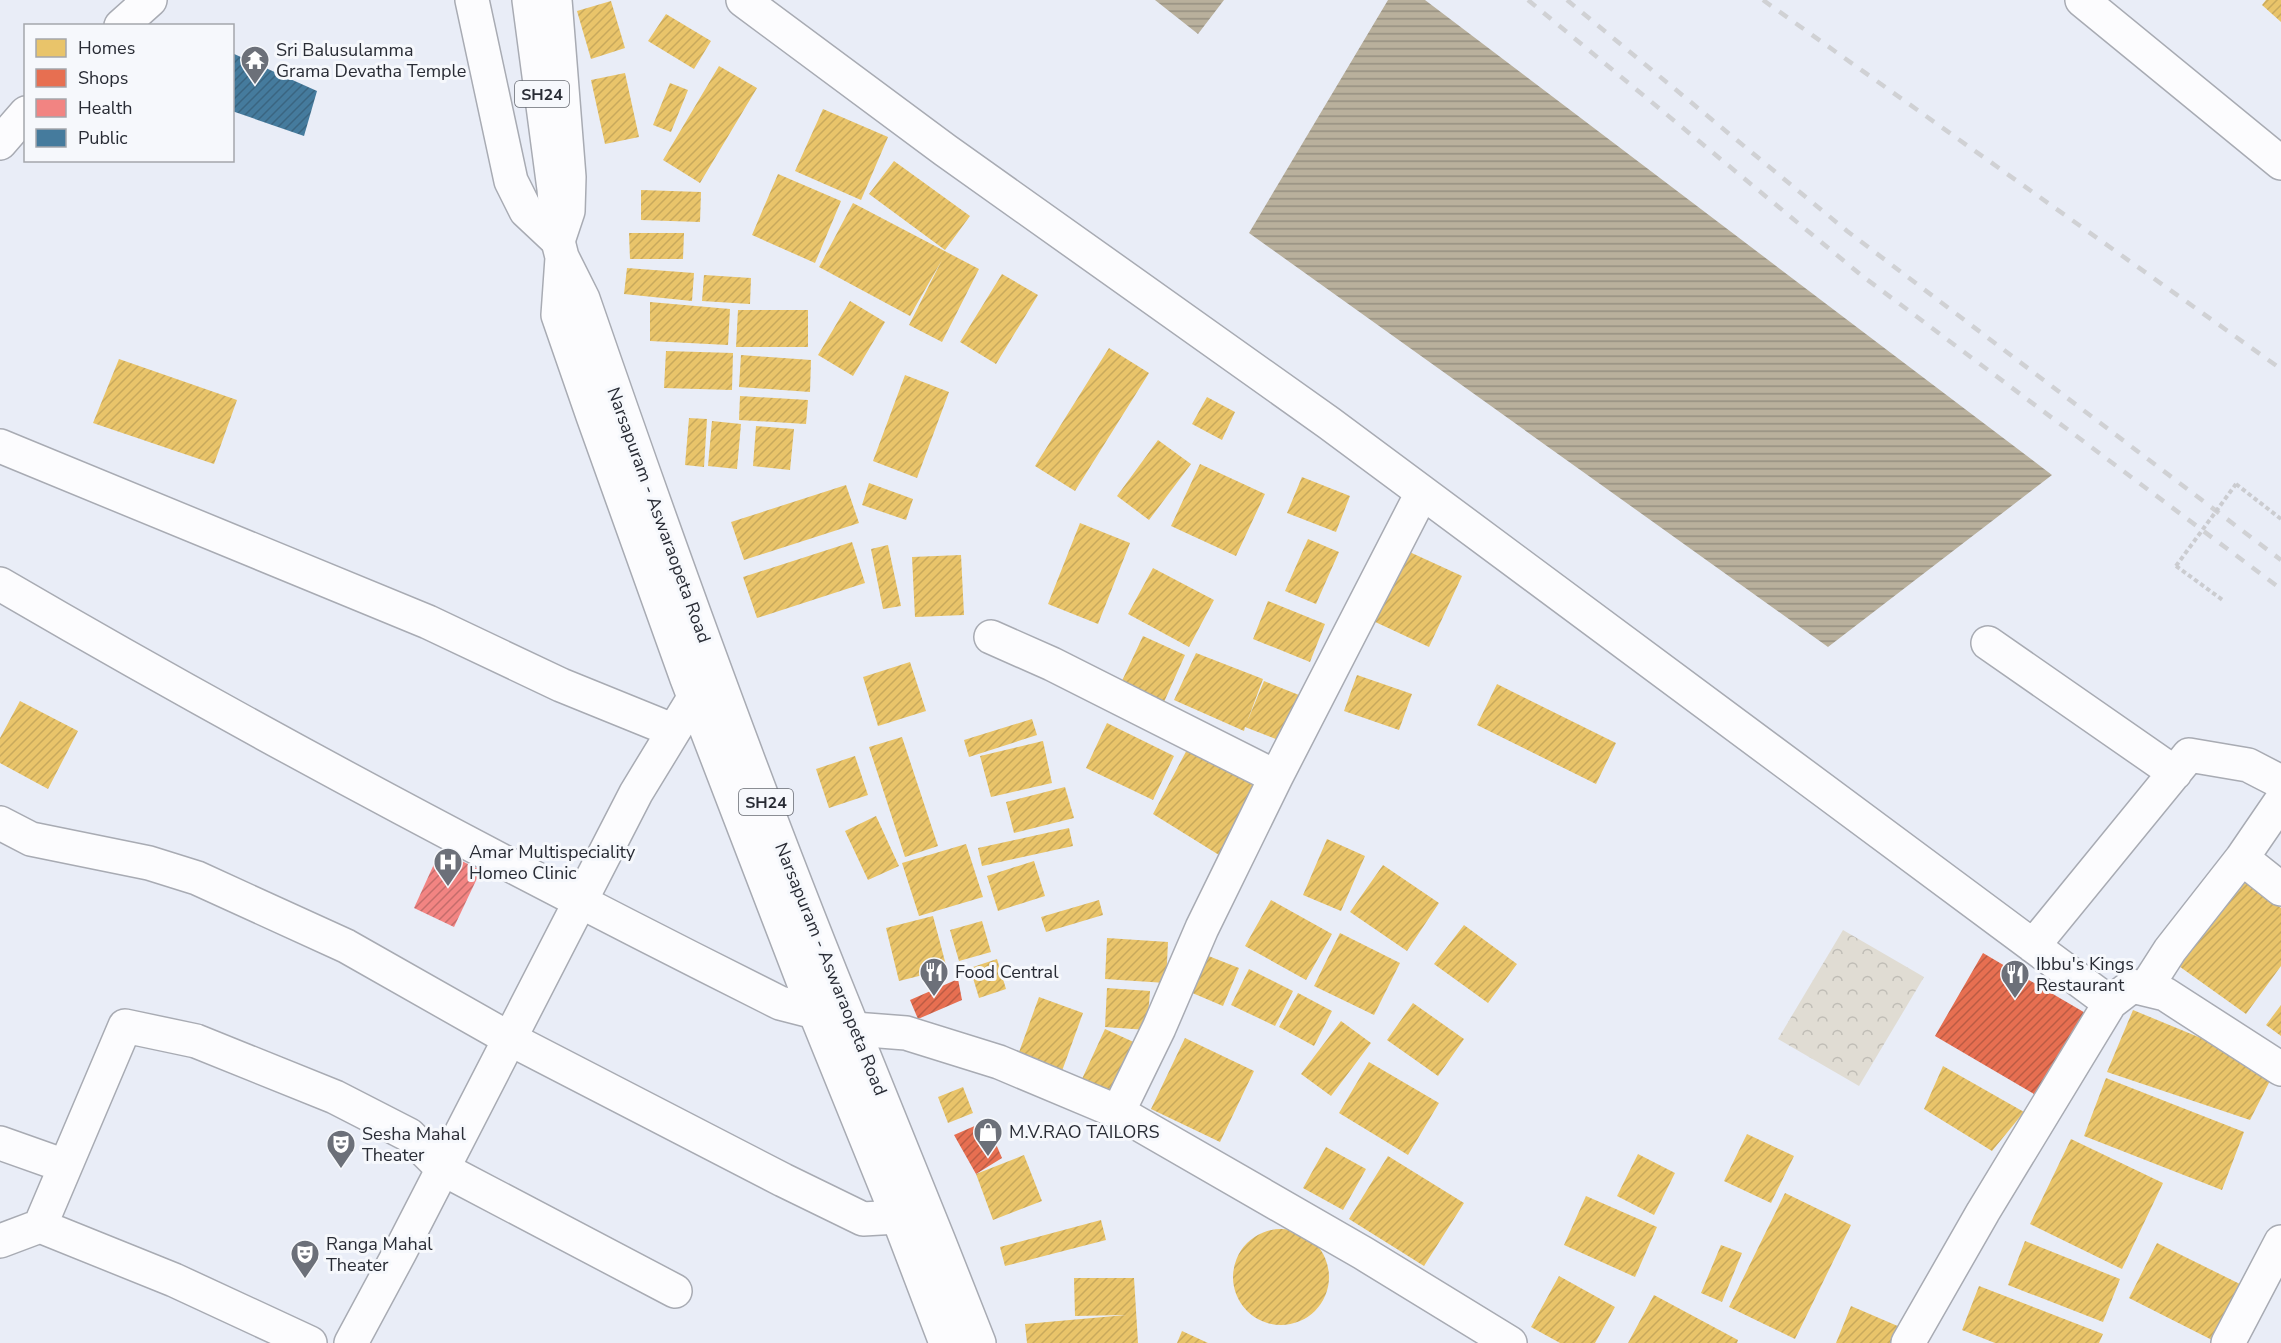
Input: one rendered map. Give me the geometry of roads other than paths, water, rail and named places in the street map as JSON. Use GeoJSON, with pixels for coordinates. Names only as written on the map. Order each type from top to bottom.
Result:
{"type":"FeatureCollection","features":[{"type":"Feature","properties":{"kind":"street"},"geometry":{"type":"LineString","coordinates":[[123,24],[150,0]]}},
{"type":"Feature","properties":{"kind":"street"},"geometry":{"type":"LineString","coordinates":[[472,0],[511,181],[526,211],[560,249]]}},
{"type":"Feature","properties":{"kind":"street","name":"Narsapuram - Aswaraopeta Road"},"geometry":{"type":"LineString","coordinates":[[530,0],[560,249],[558,315],[694,697],[946,1343]]}},
{"type":"Feature","properties":{"kind":"street"},"geometry":{"type":"LineString","coordinates":[[555,0],[569,177],[568,211],[560,249]]}},
{"type":"Feature","properties":{"kind":"street"},"geometry":{"type":"LineString","coordinates":[[743,0],[945,150],[1329,423],[2109,1003]]}},
{"type":"Feature","properties":{"kind":"street"},"geometry":{"type":"LineString","coordinates":[[2082,0],[2281,163]]}},
{"type":"Feature","properties":{"kind":"street"},"geometry":{"type":"LineString","coordinates":[[0,143],[24,115]]}},
{"type":"Feature","properties":{"kind":"street","name":"Narsapuram - Aswaraopeta Road"},"geometry":{"type":"LineString","coordinates":[[560,249],[584,299],[713,666],[979,1343]]}},
{"type":"Feature","properties":{"kind":"street"},"geometry":{"type":"LineString","coordinates":[[0,446],[428,622],[561,686],[672,730]]}},
{"type":"Feature","properties":{"kind":"street"},"geometry":{"type":"LineString","coordinates":[[1118,1112],[1160,1028],[1202,928],[1276,777],[1422,493]]}},
{"type":"Feature","properties":{"kind":"street"},"geometry":{"type":"LineString","coordinates":[[0,584],[135,663],[320,765],[580,903],[780,1003],[815,1012]]}},
{"type":"Feature","properties":{"kind":"street"},"geometry":{"type":"LineString","coordinates":[[991,637],[1052,664],[1276,777]]}},
{"type":"Feature","properties":{"kind":"street"},"geometry":{"type":"LineString","coordinates":[[1988,643],[2175,773]]}},
{"type":"Feature","properties":{"kind":"street"},"geometry":{"type":"LineString","coordinates":[[361,1340],[443,1169],[636,793],[672,730],[713,666]]}},
{"type":"Feature","properties":{"kind":"street"},"geometry":{"type":"LineString","coordinates":[[2033,946],[2189,755],[2248,765],[2281,782]]}},
{"type":"Feature","properties":{"kind":"street"},"geometry":{"type":"LineString","coordinates":[[2145,989],[2170,950],[2242,858],[2281,801]]}},
{"type":"Feature","properties":{"kind":"street"},"geometry":{"type":"LineString","coordinates":[[0,823],[31,839],[149,863],[197,878],[346,946],[510,1039],[863,1219],[898,1217]]}},
{"type":"Feature","properties":{"kind":"street"},"geometry":{"type":"LineString","coordinates":[[2242,858],[2281,889]]}},
{"type":"Feature","properties":{"kind":"street"},"geometry":{"type":"LineString","coordinates":[[1908,1343],[1983,1212],[2109,1003],[2132,986],[2165,994],[2281,1069]]}},
{"type":"Feature","properties":{"kind":"street"},"geometry":{"type":"LineString","coordinates":[[40,1226],[124,1026],[196,1041],[335,1097],[409,1135],[443,1169],[675,1291]]}},
{"type":"Feature","properties":{"kind":"street"},"geometry":{"type":"LineString","coordinates":[[855,1029],[906,1033],[999,1062],[1118,1112],[1363,1253],[1510,1343]]}},
{"type":"Feature","properties":{"kind":"street"},"geometry":{"type":"LineString","coordinates":[[0,1143],[65,1166]]}},
{"type":"Feature","properties":{"kind":"street"},"geometry":{"type":"LineString","coordinates":[[0,1241],[40,1226],[174,1280],[310,1343]]}},
{"type":"Feature","properties":{"kind":"street"},"geometry":{"type":"LineString","coordinates":[[2228,1343],[2281,1242]]}},
{"type":"Feature","properties":{"kind":"railway"},"geometry":{"type":"LineString","coordinates":[[1528,0],[1861,275],[2281,589]]}},
{"type":"Feature","properties":{"kind":"railway"},"geometry":{"type":"LineString","coordinates":[[1567,0],[1847,231],[2281,560]]}},
{"type":"Feature","properties":{"kind":"railway"},"geometry":{"type":"LineString","coordinates":[[1763,0],[2281,369]]}},
{"type":"Feature","properties":{"kind":"place","name":"Sri Balusulamma Grama Devatha Temple"},"geometry":{"type":"Point","coordinates":[255,86]}},
{"type":"Feature","properties":{"kind":"place","name":"Amar Multispeciality Homeo Clinic"},"geometry":{"type":"Point","coordinates":[448,888]}},
{"type":"Feature","properties":{"kind":"place","name":"Food Central"},"geometry":{"type":"Point","coordinates":[934,998]}},
{"type":"Feature","properties":{"kind":"place","name":"Ibbu's Kings Restaurant"},"geometry":{"type":"Point","coordinates":[2015,1000]}},
{"type":"Feature","properties":{"kind":"place","name":"M.V.RAO TAILORS"},"geometry":{"type":"Point","coordinates":[988,1158]}},
{"type":"Feature","properties":{"kind":"place","name":"Sesha Mahal Theater"},"geometry":{"type":"Point","coordinates":[341,1170]}},
{"type":"Feature","properties":{"kind":"place","name":"Ranga Mahal Theater"},"geometry":{"type":"Point","coordinates":[305,1280]}}]}
